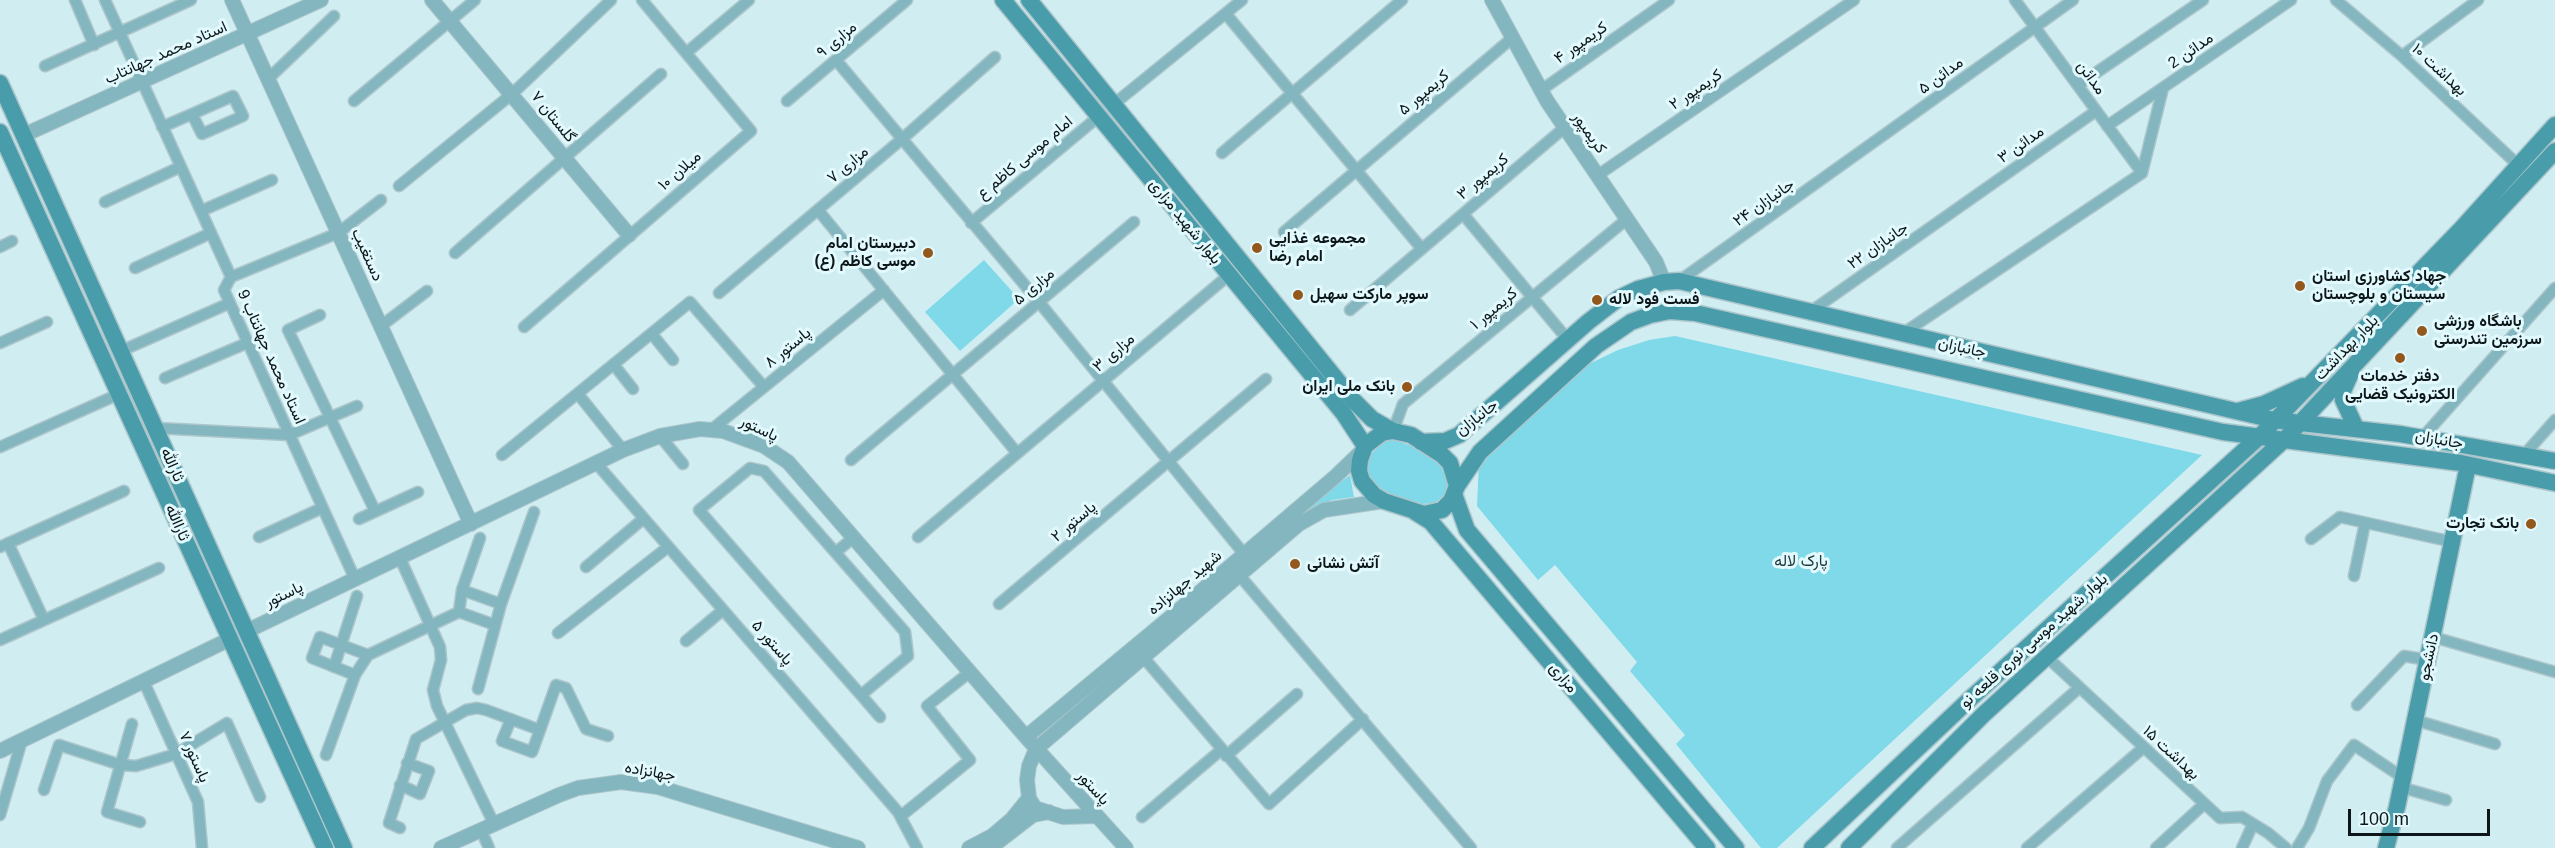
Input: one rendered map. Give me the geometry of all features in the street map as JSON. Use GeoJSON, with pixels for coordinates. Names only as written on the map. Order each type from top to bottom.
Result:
{"type":"FeatureCollection","features":[{"type":"Feature","properties":{"kind":"main road","name":"بلوار شهید مزاری"},"geometry":{"type":"LineString","coordinates":[[1003,0],[1344,414],[1364,448]]}},
{"type":"Feature","properties":{"kind":"main road","name":"بلوار شهید مزاری"},"geometry":{"type":"LineString","coordinates":[[1029,0],[1348,393],[1372,419],[1393,431]]}},
{"type":"Feature","properties":{"kind":"main road","name":"ثارالله"},"geometry":{"type":"LineString","coordinates":[[0,82],[344,848]]}},
{"type":"Feature","properties":{"kind":"main road"},"geometry":{"type":"LineString","coordinates":[[1098,117],[1114,104]]}},
{"type":"Feature","properties":{"kind":"main road","name":"بلوار بهداشت"},"geometry":{"type":"LineString","coordinates":[[2259,437],[2315,381],[2555,125]]}},
{"type":"Feature","properties":{"kind":"main road"},"geometry":{"type":"LineString","coordinates":[[2,141],[24,135]]}},
{"type":"Feature","properties":{"kind":"main road","name":"ثاراالله"},"geometry":{"type":"LineString","coordinates":[[2,141],[325,848]]}},
{"type":"Feature","properties":{"kind":"main road","name":"بلوار بهداشت"},"geometry":{"type":"LineString","coordinates":[[2285,439],[2554,154]]}},
{"type":"Feature","properties":{"kind":"main road"},"geometry":{"type":"LineString","coordinates":[[2518,165],[2533,178]]}},
{"type":"Feature","properties":{"kind":"main road","name":"جانبازان"},"geometry":{"type":"LineString","coordinates":[[1421,442],[1445,441],[1459,435],[1619,298],[1638,289],[1671,281],[2274,420],[2356,428],[2555,461]]}},
{"type":"Feature","properties":{"kind":"main road","name":"جانبازان"},"geometry":{"type":"LineString","coordinates":[[1456,490],[1479,452],[1596,346],[1631,322],[1650,315],[1670,312],[1695,314],[2223,432],[2468,465],[2555,483]]}},
{"type":"Feature","properties":{"kind":"main road"},"geometry":{"type":"LineString","coordinates":[[2354,367],[2343,391],[2343,400],[2356,428]]}},
{"type":"Feature","properties":{"kind":"main road"},"geometry":{"type":"LineString","coordinates":[[2235,412],[2264,404],[2315,381]]}},
{"type":"Feature","properties":{"kind":"main road"},"geometry":{"type":"LineString","coordinates":[[1456,490],[1442,510],[1433,513],[1416,512],[1384,501],[1368,490],[1362,481],[1359,471],[1364,448],[1375,437],[1393,431],[1411,435],[1442,455],[1450,464],[1467,530],[1736,848]]}},
{"type":"Feature","properties":{"kind":"main road"},"geometry":{"type":"LineString","coordinates":[[2223,432],[2230,464]]}},
{"type":"Feature","properties":{"kind":"main road","name":"بلوار شهید موسی نوری قلعه نو"},"geometry":{"type":"LineString","coordinates":[[1812,848],[1970,699],[2259,437]]}},
{"type":"Feature","properties":{"kind":"main road","name":"بلوار شهید موسی نوری قلعه نو"},"geometry":{"type":"LineString","coordinates":[[1853,845],[1984,714],[2285,439]]}},
{"type":"Feature","properties":{"kind":"main road","name":"دانشجو"},"geometry":{"type":"LineString","coordinates":[[2386,848],[2468,465]]}},
{"type":"Feature","properties":{"kind":"main road","name":"مزاری"},"geometry":{"type":"LineString","coordinates":[[1416,512],[1431,522],[1707,848]]}},
{"type":"Feature","properties":{"kind":"main road"},"geometry":{"type":"LineString","coordinates":[[230,639],[247,631]]}},
{"type":"Feature","properties":{"kind":"main road"},"geometry":{"type":"LineString","coordinates":[[1970,699],[1984,714]]}},
{"type":"Feature","properties":{"kind":"street"},"geometry":{"type":"LineString","coordinates":[[75,0],[94,45]]}},
{"type":"Feature","properties":{"kind":"street","name":"استاد محمد جهانتاب 9"},"geometry":{"type":"LineString","coordinates":[[105,0],[231,278],[224,290],[355,579]]}},
{"type":"Feature","properties":{"kind":"street"},"geometry":{"type":"LineString","coordinates":[[45,66],[190,0]]}},
{"type":"Feature","properties":{"kind":"street","name":"دستغیب"},"geometry":{"type":"LineString","coordinates":[[232,0],[471,524]]}},
{"type":"Feature","properties":{"kind":"street","name":"استاد محمد جهانتاب"},"geometry":{"type":"LineString","coordinates":[[24,135],[321,0]]}},
{"type":"Feature","properties":{"kind":"street","name":"گلستان ۷"},"geometry":{"type":"LineString","coordinates":[[432,0],[629,235]]}},
{"type":"Feature","properties":{"kind":"street"},"geometry":{"type":"LineString","coordinates":[[354,101],[475,0]]}},
{"type":"Feature","properties":{"kind":"street"},"geometry":{"type":"LineString","coordinates":[[399,186],[512,94],[611,0]]}},
{"type":"Feature","properties":{"kind":"street"},"geometry":{"type":"LineString","coordinates":[[642,0],[686,53],[749,0]]}},
{"type":"Feature","properties":{"kind":"street","name":"مزاری ۹"},"geometry":{"type":"LineString","coordinates":[[786,101],[907,0]]}},
{"type":"Feature","properties":{"kind":"street"},"geometry":{"type":"LineString","coordinates":[[1114,104],[1242,0]]}},
{"type":"Feature","properties":{"kind":"street"},"geometry":{"type":"LineString","coordinates":[[1222,153],[1402,0]]}},
{"type":"Feature","properties":{"kind":"street","name":"کریمپور"},"geometry":{"type":"LineString","coordinates":[[1492,0],[1540,91],[1671,281]]}},
{"type":"Feature","properties":{"kind":"street","name":"کریمپور ۴"},"geometry":{"type":"LineString","coordinates":[[1540,91],[1669,0]]}},
{"type":"Feature","properties":{"kind":"street","name":"کریمپور ۲"},"geometry":{"type":"LineString","coordinates":[[1598,175],[1854,0]]}},
{"type":"Feature","properties":{"kind":"street","name":"مدائن"},"geometry":{"type":"LineString","coordinates":[[2015,0],[2142,173]]}},
{"type":"Feature","properties":{"kind":"street","name":"مدائن ۵"},"geometry":{"type":"LineString","coordinates":[[1866,149],[2073,0]]}},
{"type":"Feature","properties":{"kind":"street"},"geometry":{"type":"LineString","coordinates":[[2078,85],[2203,0]]}},
{"type":"Feature","properties":{"kind":"street","name":"مدائن 2"},"geometry":{"type":"LineString","coordinates":[[2108,126],[2290,0]]}},
{"type":"Feature","properties":{"kind":"street","name":"بهداشت ۱۰"},"geometry":{"type":"LineString","coordinates":[[2336,0],[2402,56],[2518,165]]}},
{"type":"Feature","properties":{"kind":"street"},"geometry":{"type":"LineString","coordinates":[[2402,56],[2478,0]]}},
{"type":"Feature","properties":{"kind":"street"},"geometry":{"type":"LineString","coordinates":[[1226,14],[1422,249]]}},
{"type":"Feature","properties":{"kind":"street"},"geometry":{"type":"LineString","coordinates":[[268,79],[334,16]]}},
{"type":"Feature","properties":{"kind":"street","name":"کریمپور ۵"},"geometry":{"type":"LineString","coordinates":[[1284,232],[1511,39]]}},
{"type":"Feature","properties":{"kind":"street","name":"میلان ۱۰"},"geometry":{"type":"LineString","coordinates":[[524,327],[751,131],[686,53]]}},
{"type":"Feature","properties":{"kind":"street","name":"مزاری ۷"},"geometry":{"type":"LineString","coordinates":[[719,293],[902,139],[995,57]]}},
{"type":"Feature","properties":{"kind":"street"},"geometry":{"type":"LineString","coordinates":[[836,60],[1039,302],[1248,560]]}},
{"type":"Feature","properties":{"kind":"street"},"geometry":{"type":"LineString","coordinates":[[455,254],[661,74]]}},
{"type":"Feature","properties":{"kind":"street"},"geometry":{"type":"LineString","coordinates":[[1902,334],[2142,173],[2163,88]]}},
{"type":"Feature","properties":{"kind":"street"},"geometry":{"type":"LineString","coordinates":[[162,127],[233,96],[243,116],[202,134],[192,114]]}},
{"type":"Feature","properties":{"kind":"street","name":"مدائن ۳"},"geometry":{"type":"LineString","coordinates":[[1962,205],[2096,111]]}},
{"type":"Feature","properties":{"kind":"street","name":"امام موسی کاظم ع"},"geometry":{"type":"LineString","coordinates":[[971,223],[1098,117]]}},
{"type":"Feature","properties":{"kind":"street","name":"کریمپور ۳"},"geometry":{"type":"LineString","coordinates":[[1350,310],[1564,128]]}},
{"type":"Feature","properties":{"kind":"street","name":"جانبازان ۲۴"},"geometry":{"type":"LineString","coordinates":[[1671,281],[1866,149]]}},
{"type":"Feature","properties":{"kind":"street"},"geometry":{"type":"LineString","coordinates":[[105,202],[180,167]]}},
{"type":"Feature","properties":{"kind":"street"},"geometry":{"type":"LineString","coordinates":[[201,211],[272,180]]}},
{"type":"Feature","properties":{"kind":"street"},"geometry":{"type":"LineString","coordinates":[[231,278],[339,233],[381,200]]}},
{"type":"Feature","properties":{"kind":"street","name":"جانبازان ۲۲"},"geometry":{"type":"LineString","coordinates":[[1810,312],[1962,205]]}},
{"type":"Feature","properties":{"kind":"street"},"geometry":{"type":"LineString","coordinates":[[818,210],[1017,453]]}},
{"type":"Feature","properties":{"kind":"street"},"geometry":{"type":"LineString","coordinates":[[1463,214],[1568,340]]}},
{"type":"Feature","properties":{"kind":"street","name":"کریمپور ۱"},"geometry":{"type":"LineString","coordinates":[[1393,431],[1403,404],[1627,219]]}},
{"type":"Feature","properties":{"kind":"street","name":"مزاری ۵"},"geometry":{"type":"LineString","coordinates":[[851,460],[1134,222]]}},
{"type":"Feature","properties":{"kind":"street"},"geometry":{"type":"LineString","coordinates":[[135,268],[211,233]]}},
{"type":"Feature","properties":{"kind":"street"},"geometry":{"type":"LineString","coordinates":[[0,247],[12,242]]}},
{"type":"Feature","properties":{"kind":"street","name":"مزاری ۳"},"geometry":{"type":"LineString","coordinates":[[918,537],[1229,275]]}},
{"type":"Feature","properties":{"kind":"street"},"geometry":{"type":"LineString","coordinates":[[2422,438],[2555,288]]}},
{"type":"Feature","properties":{"kind":"street","name":"پاستور ۸"},"geometry":{"type":"LineString","coordinates":[[711,430],[884,290]]}},
{"type":"Feature","properties":{"kind":"street"},"geometry":{"type":"LineString","coordinates":[[381,326],[427,291]]}},
{"type":"Feature","properties":{"kind":"street"},"geometry":{"type":"LineString","coordinates":[[502,455],[690,302],[764,387]]}},
{"type":"Feature","properties":{"kind":"street"},"geometry":{"type":"LineString","coordinates":[[121,351],[230,303]]}},
{"type":"Feature","properties":{"kind":"street"},"geometry":{"type":"LineString","coordinates":[[320,315],[288,330],[375,511]]}},
{"type":"Feature","properties":{"kind":"street"},"geometry":{"type":"LineString","coordinates":[[0,343],[47,322]]}},
{"type":"Feature","properties":{"kind":"street"},"geometry":{"type":"LineString","coordinates":[[652,334],[673,360]]}},
{"type":"Feature","properties":{"kind":"street"},"geometry":{"type":"LineString","coordinates":[[165,378],[247,343]]}},
{"type":"Feature","properties":{"kind":"street"},"geometry":{"type":"LineString","coordinates":[[614,365],[633,389]]}},
{"type":"Feature","properties":{"kind":"street","name":"پاستور ۲"},"geometry":{"type":"LineString","coordinates":[[999,604],[1266,379]]}},
{"type":"Feature","properties":{"kind":"street"},"geometry":{"type":"LineString","coordinates":[[0,447],[119,393]]}},
{"type":"Feature","properties":{"kind":"street"},"geometry":{"type":"LineString","coordinates":[[578,394],[623,450]]}},
{"type":"Feature","properties":{"kind":"street"},"geometry":{"type":"LineString","coordinates":[[156,428],[289,435],[357,406]]}},
{"type":"Feature","properties":{"kind":"street"},"geometry":{"type":"LineString","coordinates":[[2524,455],[2555,420]]}},
{"type":"Feature","properties":{"kind":"street","name":"پاستور"},"geometry":{"type":"LineString","coordinates":[[247,631],[623,450],[660,436],[700,429],[723,431],[764,446],[788,462],[1036,749],[1126,848]]}},
{"type":"Feature","properties":{"kind":"street"},"geometry":{"type":"LineString","coordinates":[[660,436],[683,464]]}},
{"type":"Feature","properties":{"kind":"street","name":"شهید جهانزاده"},"geometry":{"type":"LineString","coordinates":[[1036,749],[1240,576],[1248,560],[1364,448]]}},
{"type":"Feature","properties":{"kind":"street","name":"پاستور ۵"},"geometry":{"type":"LineString","coordinates":[[596,463],[901,816],[917,848]]}},
{"type":"Feature","properties":{"kind":"street"},"geometry":{"type":"LineString","coordinates":[[861,695],[908,656],[905,632],[764,471],[750,468],[699,510],[880,717]]}},
{"type":"Feature","properties":{"kind":"street"},"geometry":{"type":"LineString","coordinates":[[44,620],[4,545],[124,491]]}},
{"type":"Feature","properties":{"kind":"street"},"geometry":{"type":"LineString","coordinates":[[359,519],[418,492]]}},
{"type":"Feature","properties":{"kind":"street","name":"شهید جهانزاده"},"geometry":{"type":"LineString","coordinates":[[1026,737],[1248,560],[1299,524],[1336,507],[1384,501]]}},
{"type":"Feature","properties":{"kind":"street"},"geometry":{"type":"LineString","coordinates":[[259,537],[322,508]]}},
{"type":"Feature","properties":{"kind":"street"},"geometry":{"type":"LineString","coordinates":[[478,689],[501,604],[534,512]]}},
{"type":"Feature","properties":{"kind":"street"},"geometry":{"type":"LineString","coordinates":[[2311,539],[2340,517],[2453,542]]}},
{"type":"Feature","properties":{"kind":"street"},"geometry":{"type":"LineString","coordinates":[[586,567],[644,519]]}},
{"type":"Feature","properties":{"kind":"street"},"geometry":{"type":"LineString","coordinates":[[2354,576],[2365,522]]}},
{"type":"Feature","properties":{"kind":"street"},"geometry":{"type":"LineString","coordinates":[[459,612],[462,590],[480,538]]}},
{"type":"Feature","properties":{"kind":"street"},"geometry":{"type":"LineString","coordinates":[[836,552],[854,538]]}},
{"type":"Feature","properties":{"kind":"street"},"geometry":{"type":"LineString","coordinates":[[558,633],[668,547]]}},
{"type":"Feature","properties":{"kind":"street"},"geometry":{"type":"LineString","coordinates":[[400,558],[440,647],[441,660],[433,690],[436,706],[487,835]]}},
{"type":"Feature","properties":{"kind":"street"},"geometry":{"type":"LineString","coordinates":[[0,640],[159,568]]}},
{"type":"Feature","properties":{"kind":"street"},"geometry":{"type":"LineString","coordinates":[[1240,576],[1471,848]]}},
{"type":"Feature","properties":{"kind":"street"},"geometry":{"type":"LineString","coordinates":[[462,590],[501,604]]}},
{"type":"Feature","properties":{"kind":"street"},"geometry":{"type":"LineString","coordinates":[[334,667],[357,596]]}},
{"type":"Feature","properties":{"kind":"street"},"geometry":{"type":"LineString","coordinates":[[686,640],[723,610]]}},
{"type":"Feature","properties":{"kind":"street"},"geometry":{"type":"LineString","coordinates":[[326,755],[355,675],[368,655],[459,612],[495,625]]}},
{"type":"Feature","properties":{"kind":"street"},"geometry":{"type":"LineString","coordinates":[[355,675],[312,658],[320,637],[368,655]]}},
{"type":"Feature","properties":{"kind":"street"},"geometry":{"type":"LineString","coordinates":[[2433,637],[2555,672]]}},
{"type":"Feature","properties":{"kind":"street"},"geometry":{"type":"LineString","coordinates":[[0,751],[230,639]]}},
{"type":"Feature","properties":{"kind":"street"},"geometry":{"type":"LineString","coordinates":[[2357,705],[2404,656],[2428,660]]}},
{"type":"Feature","properties":{"kind":"street","name":"بهداشت ۱۵"},"geometry":{"type":"LineString","coordinates":[[2047,657],[2220,818],[2242,817],[2286,848]]}},
{"type":"Feature","properties":{"kind":"street"},"geometry":{"type":"LineString","coordinates":[[1144,658],[1269,804],[1363,719]]}},
{"type":"Feature","properties":{"kind":"street"},"geometry":{"type":"LineString","coordinates":[[901,816],[970,760],[927,706],[970,672]]}},
{"type":"Feature","properties":{"kind":"street","name":"پاستور ۷"},"geometry":{"type":"LineString","coordinates":[[144,681],[198,802],[202,848]]}},
{"type":"Feature","properties":{"kind":"street"},"geometry":{"type":"LineString","coordinates":[[511,719],[502,741],[532,752],[556,685],[566,688],[586,729],[608,736]]}},
{"type":"Feature","properties":{"kind":"street"},"geometry":{"type":"LineString","coordinates":[[1897,848],[2079,688]]}},
{"type":"Feature","properties":{"kind":"street"},"geometry":{"type":"LineString","coordinates":[[1142,817],[1297,694]]}},
{"type":"Feature","properties":{"kind":"street"},"geometry":{"type":"LineString","coordinates":[[400,828],[389,823],[416,739],[466,710],[477,708],[540,730]]}},
{"type":"Feature","properties":{"kind":"street"},"geometry":{"type":"LineString","coordinates":[[2415,720],[2495,744]]}},
{"type":"Feature","properties":{"kind":"street"},"geometry":{"type":"LineString","coordinates":[[44,790],[59,745],[121,765],[136,766],[176,754],[227,723],[260,797]]}},
{"type":"Feature","properties":{"kind":"street"},"geometry":{"type":"LineString","coordinates":[[132,724],[107,812],[141,822]]}},
{"type":"Feature","properties":{"kind":"street"},"geometry":{"type":"LineString","coordinates":[[0,815],[22,740]]}},
{"type":"Feature","properties":{"kind":"street"},"geometry":{"type":"LineString","coordinates":[[2296,848],[2309,828],[2327,781],[2354,745],[2401,782],[2446,801]]}},
{"type":"Feature","properties":{"kind":"street"},"geometry":{"type":"LineString","coordinates":[[2027,848],[2143,748]]}},
{"type":"Feature","properties":{"kind":"street"},"geometry":{"type":"LineString","coordinates":[[1036,749],[1029,766],[1029,798],[1035,808],[1063,817],[1096,816]]}},
{"type":"Feature","properties":{"kind":"street"},"geometry":{"type":"LineString","coordinates":[[400,785],[420,794],[429,771],[407,763]]}},
{"type":"Feature","properties":{"kind":"street","name":"جهانزاده"},"geometry":{"type":"LineString","coordinates":[[464,848],[578,788],[621,782],[658,787],[858,848]]}},
{"type":"Feature","properties":{"kind":"street","name":"جهانزاده"},"geometry":{"type":"LineString","coordinates":[[441,848],[487,835],[580,797],[621,791],[656,796],[826,848]]}},
{"type":"Feature","properties":{"kind":"street"},"geometry":{"type":"LineString","coordinates":[[969,848],[992,836],[1012,819],[1029,798]]}},
{"type":"Feature","properties":{"kind":"street"},"geometry":{"type":"LineString","coordinates":[[2156,848],[2204,804]]}},
{"type":"Feature","properties":{"kind":"street"},"geometry":{"type":"LineString","coordinates":[[990,848],[1033,815],[1049,812]]}},
{"type":"Feature","properties":{"kind":"street"},"geometry":{"type":"LineString","coordinates":[[2242,848],[2253,824]]}},
{"type":"Feature","properties":{"kind":"green space"},"geometry":{"type":"Polygon","coordinates":[[[984,260],[1019,299],[960,351],[925,312],[984,260]]]}},
{"type":"Feature","properties":{"kind":"green space","name":"پارک لاله"},"geometry":{"type":"Polygon","coordinates":[[[1675,336],[2202,455],[1777,848],[1761,848],[1676,744],[1685,735],[1630,671],[1637,662],[1555,565],[1538,580],[1477,506],[1479,462],[1589,364],[1618,350],[1649,340],[1675,336]]]}},
{"type":"Feature","properties":{"kind":"green space"},"geometry":{"type":"Polygon","coordinates":[[[1395,440],[1414,447],[1442,465],[1448,484],[1445,495],[1436,502],[1418,505],[1377,490],[1367,475],[1369,456],[1383,442],[1395,440]]]}},
{"type":"Feature","properties":{"kind":"green space"},"geometry":{"type":"Polygon","coordinates":[[[1350,475],[1354,497],[1332,500],[1286,524],[1350,475]]]}},
{"type":"Feature","properties":{"kind":"place","name":"مجموعه غذایی امام رضا"},"geometry":{"type":"Point","coordinates":[1257,248]}},
{"type":"Feature","properties":{"kind":"place","name":"دبیرستان امام موسی کاظم (ع)"},"geometry":{"type":"Point","coordinates":[928,253]}},
{"type":"Feature","properties":{"kind":"place","name":"جهاد کشاورزی استان سیستان و بلوچستان"},"geometry":{"type":"Point","coordinates":[2300,286]}},
{"type":"Feature","properties":{"kind":"place","name":"سوپر مارکت سهیل"},"geometry":{"type":"Point","coordinates":[1298,295]}},
{"type":"Feature","properties":{"kind":"place","name":"فست فود لاله"},"geometry":{"type":"Point","coordinates":[1597,300]}},
{"type":"Feature","properties":{"kind":"place","name":"باشگاه ورزشی سرزمین تندرستی"},"geometry":{"type":"Point","coordinates":[2422,331]}},
{"type":"Feature","properties":{"kind":"place","name":"دفتر خدمات الکترونیک قضایی"},"geometry":{"type":"Point","coordinates":[2400,358]}},
{"type":"Feature","properties":{"kind":"place","name":"بانک ملی ایران"},"geometry":{"type":"Point","coordinates":[1407,387]}},
{"type":"Feature","properties":{"kind":"place","name":"بانک تجارت"},"geometry":{"type":"Point","coordinates":[2531,524]}},
{"type":"Feature","properties":{"kind":"place","name":"آتش نشانی"},"geometry":{"type":"Point","coordinates":[1295,564]}}]}
